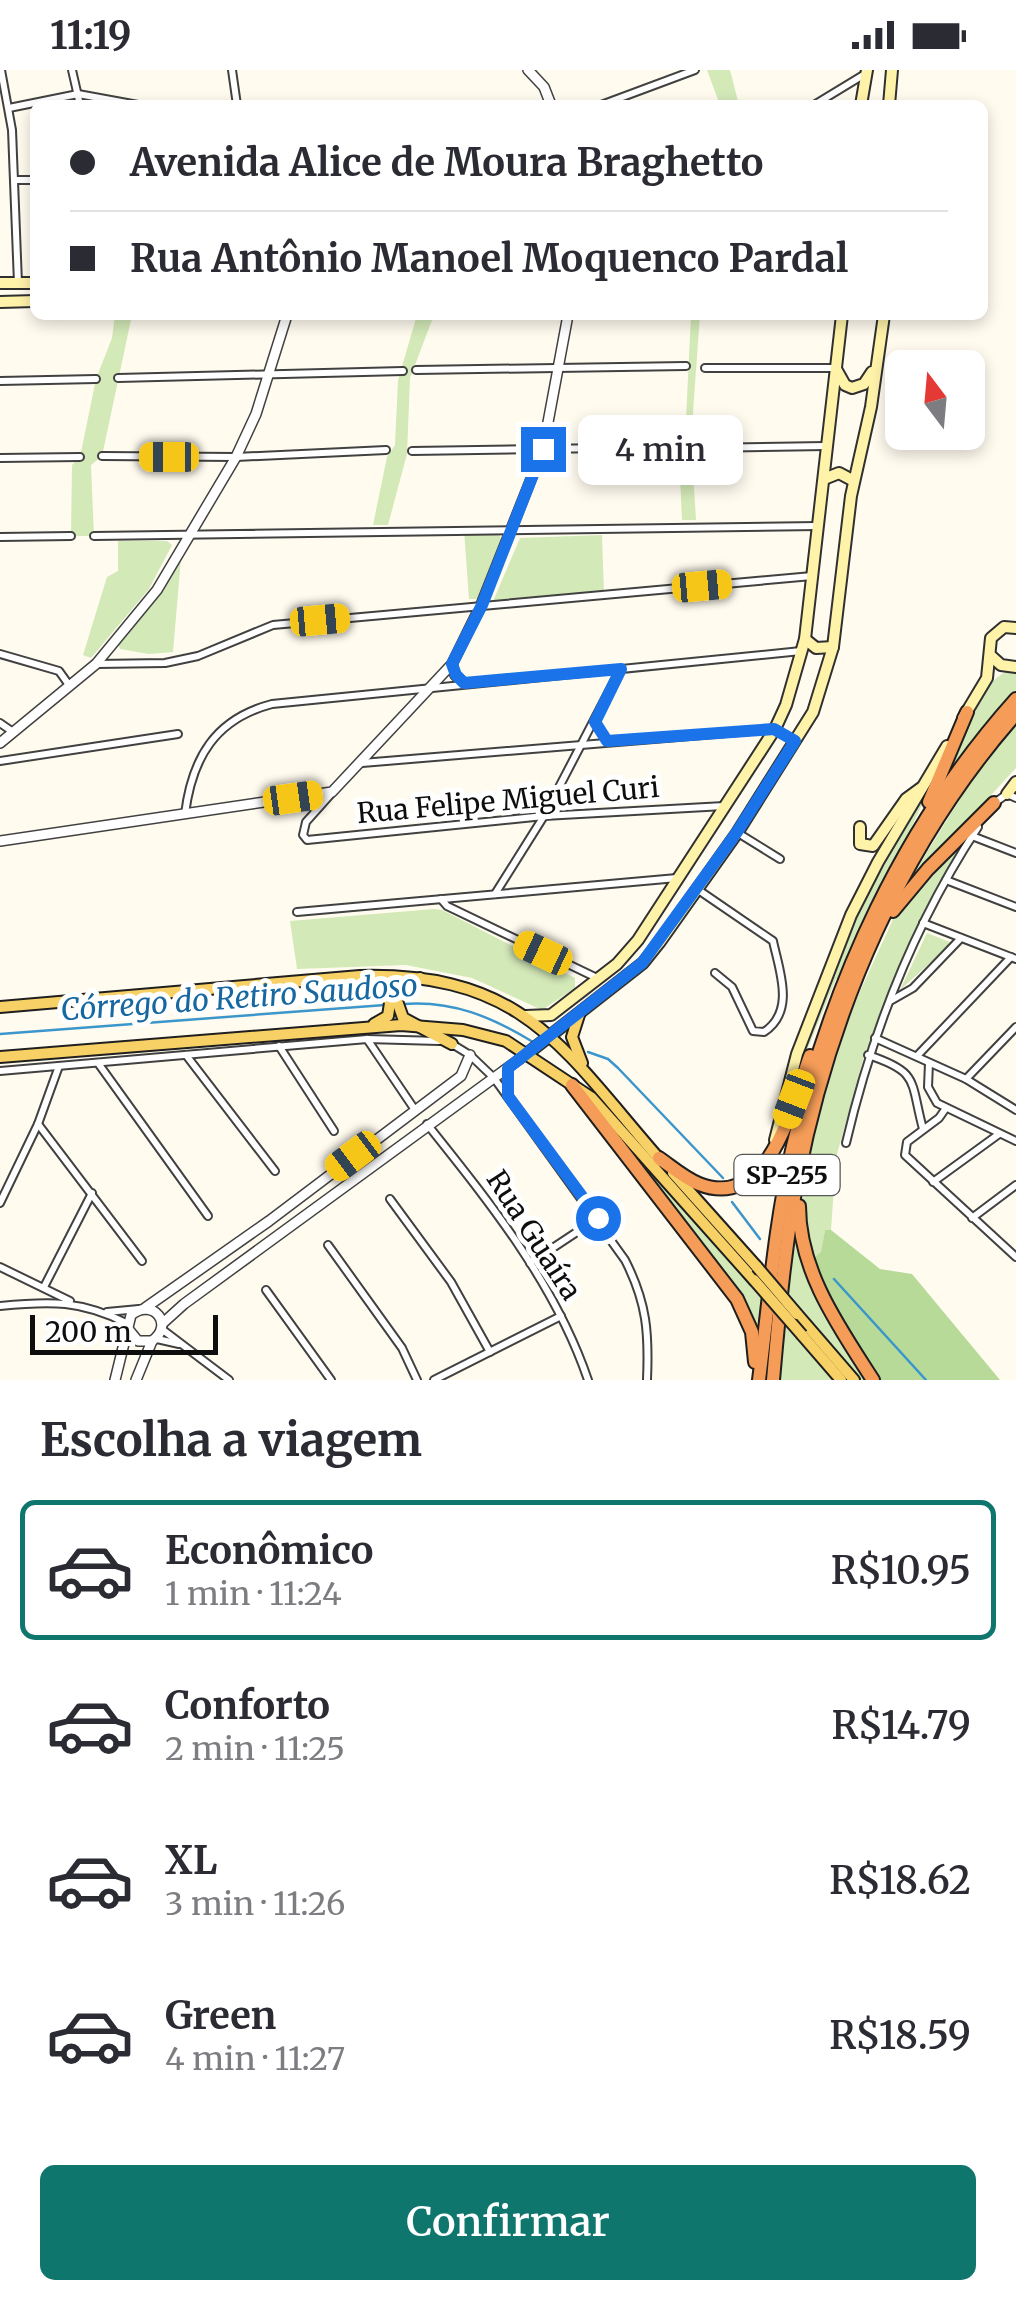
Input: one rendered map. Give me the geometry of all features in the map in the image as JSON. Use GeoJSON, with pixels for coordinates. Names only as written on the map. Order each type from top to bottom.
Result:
{"type":"FeatureCollection","features":[{"type":"Feature","properties":{"kind":"highway","name":"SP-255"},"geometry":{"type":"LineString","coordinates":[[757,1380],[793,1145],[818,1056],[891,877],[948,786],[1016,699]]}},
{"type":"Feature","properties":{"kind":"highway"},"geometry":{"type":"LineString","coordinates":[[891,877],[942,775],[967,712]]}},
{"type":"Feature","properties":{"kind":"highway","name":"SP-255"},"geometry":{"type":"LineString","coordinates":[[773,1380],[792,1210],[807,1136],[852,976],[921,846],[973,767],[1016,714]]}},
{"type":"Feature","properties":{"kind":"highway"},"geometry":{"type":"LineString","coordinates":[[659,1158],[689,1179],[718,1188],[753,1176],[774,1151],[824,1022],[903,896],[994,803]]}},
{"type":"Feature","properties":{"kind":"highway"},"geometry":{"type":"LineString","coordinates":[[572,1085],[743,1308],[754,1341],[757,1380]]}},
{"type":"Feature","properties":{"kind":"highway"},"geometry":{"type":"LineString","coordinates":[[807,1136],[800,1206],[806,1256],[817,1286],[873,1380]]}},
{"type":"Feature","properties":{"kind":"main road"},"geometry":{"type":"LineString","coordinates":[[889,100],[892,70]]}},
{"type":"Feature","properties":{"kind":"main road"},"geometry":{"type":"LineString","coordinates":[[862,100],[866,72]]}},
{"type":"Feature","properties":{"kind":"main road"},"geometry":{"type":"LineString","coordinates":[[0,283],[30,283]]}},
{"type":"Feature","properties":{"kind":"main road"},"geometry":{"type":"LineString","coordinates":[[0,302],[30,301]]}},
{"type":"Feature","properties":{"kind":"main road"},"geometry":{"type":"LineString","coordinates":[[526,1016],[551,1015],[616,964],[655,916],[786,706],[803,645],[841,320]]}},
{"type":"Feature","properties":{"kind":"main road"},"geometry":{"type":"LineString","coordinates":[[528,1054],[642,963],[737,832],[812,712],[833,647],[854,481],[871,407],[883,320]]}},
{"type":"Feature","properties":{"kind":"main road"},"geometry":{"type":"LineString","coordinates":[[836,368],[852,388],[864,384],[876,368]]}},
{"type":"Feature","properties":{"kind":"main road"},"geometry":{"type":"LineString","coordinates":[[824,478],[838,473],[854,481]]}},
{"type":"Feature","properties":{"kind":"main road"},"geometry":{"type":"LineString","coordinates":[[774,1151],[790,1078],[838,943],[878,862],[987,678],[991,638],[998,630],[1016,628]]}},
{"type":"Feature","properties":{"kind":"main road"},"geometry":{"type":"LineString","coordinates":[[803,645],[833,647]]}},
{"type":"Feature","properties":{"kind":"main road"},"geometry":{"type":"LineString","coordinates":[[990,650],[997,663],[1016,667]]}},
{"type":"Feature","properties":{"kind":"main road"},"geometry":{"type":"LineString","coordinates":[[774,729],[795,741]]}},
{"type":"Feature","properties":{"kind":"main road"},"geometry":{"type":"LineString","coordinates":[[1012,796],[1016,782]]}},
{"type":"Feature","properties":{"kind":"main road"},"geometry":{"type":"LineString","coordinates":[[860,827],[860,844],[867,848],[874,845],[906,798],[926,784]]}},
{"type":"Feature","properties":{"kind":"main road"},"geometry":{"type":"LineString","coordinates":[[678,878],[697,890]]}},
{"type":"Feature","properties":{"kind":"main road"},"geometry":{"type":"LineString","coordinates":[[655,916],[666,918],[670,928]]}},
{"type":"Feature","properties":{"kind":"main road"},"geometry":{"type":"LineString","coordinates":[[360,976],[379,982],[394,993]]}},
{"type":"Feature","properties":{"kind":"main road"},"geometry":{"type":"LineString","coordinates":[[0,1007],[360,976],[420,978],[480,991],[526,1016],[552,1037],[854,1380]]}},
{"type":"Feature","properties":{"kind":"main road"},"geometry":{"type":"LineString","coordinates":[[394,993],[420,978]]}},
{"type":"Feature","properties":{"kind":"main road"},"geometry":{"type":"LineString","coordinates":[[394,993],[394,1012]]}},
{"type":"Feature","properties":{"kind":"main road"},"geometry":{"type":"LineString","coordinates":[[394,1012],[452,1044]]}},
{"type":"Feature","properties":{"kind":"main road"},"geometry":{"type":"LineString","coordinates":[[365,1033],[394,1012]]}},
{"type":"Feature","properties":{"kind":"main road"},"geometry":{"type":"LineString","coordinates":[[578,1015],[572,1037],[586,1073]]}},
{"type":"Feature","properties":{"kind":"main road"},"geometry":{"type":"LineString","coordinates":[[0,1058],[365,1033],[418,1025],[506,1041],[592,1098],[841,1380]]}},
{"type":"Feature","properties":{"kind":"street"},"geometry":{"type":"LineString","coordinates":[[2,70],[16,180],[18,283]]}},
{"type":"Feature","properties":{"kind":"street"},"geometry":{"type":"LineString","coordinates":[[72,70],[79,100]]}},
{"type":"Feature","properties":{"kind":"street"},"geometry":{"type":"LineString","coordinates":[[232,70],[236,100]]}},
{"type":"Feature","properties":{"kind":"street"},"geometry":{"type":"LineString","coordinates":[[528,70],[544,87],[549,100]]}},
{"type":"Feature","properties":{"kind":"street"},"geometry":{"type":"LineString","coordinates":[[614,100],[695,70]]}},
{"type":"Feature","properties":{"kind":"street"},"geometry":{"type":"LineString","coordinates":[[823,100],[866,72]]}},
{"type":"Feature","properties":{"kind":"street"},"geometry":{"type":"LineString","coordinates":[[48,100],[78,94],[111,100]]}},
{"type":"Feature","properties":{"kind":"street"},"geometry":{"type":"LineString","coordinates":[[8,108],[30,104]]}},
{"type":"Feature","properties":{"kind":"street"},"geometry":{"type":"LineString","coordinates":[[16,180],[30,180]]}},
{"type":"Feature","properties":{"kind":"street"},"geometry":{"type":"LineString","coordinates":[[0,743],[96,664],[157,590],[236,457],[270,375],[285,320]]}},
{"type":"Feature","properties":{"kind":"street"},"geometry":{"type":"LineString","coordinates":[[0,842],[332,792],[452,664],[482,605],[543,449],[567,320]]}},
{"type":"Feature","properties":{"kind":"street"},"geometry":{"type":"LineString","coordinates":[[416,370],[686,366]]}},
{"type":"Feature","properties":{"kind":"street"},"geometry":{"type":"LineString","coordinates":[[706,368],[836,368]]}},
{"type":"Feature","properties":{"kind":"street"},"geometry":{"type":"LineString","coordinates":[[118,378],[403,371]]}},
{"type":"Feature","properties":{"kind":"street"},"geometry":{"type":"LineString","coordinates":[[0,382],[96,379]]}},
{"type":"Feature","properties":{"kind":"street"},"geometry":{"type":"LineString","coordinates":[[700,448],[826,446]]}},
{"type":"Feature","properties":{"kind":"street"},"geometry":{"type":"LineString","coordinates":[[412,451],[672,447]]}},
{"type":"Feature","properties":{"kind":"street"},"geometry":{"type":"LineString","coordinates":[[102,456],[236,457],[386,450]]}},
{"type":"Feature","properties":{"kind":"street"},"geometry":{"type":"LineString","coordinates":[[0,458],[80,458]]}},
{"type":"Feature","properties":{"kind":"street"},"geometry":{"type":"LineString","coordinates":[[518,511],[531,530]]}},
{"type":"Feature","properties":{"kind":"street"},"geometry":{"type":"LineString","coordinates":[[94,536],[818,526]]}},
{"type":"Feature","properties":{"kind":"street"},"geometry":{"type":"LineString","coordinates":[[0,537],[71,536]]}},
{"type":"Feature","properties":{"kind":"street"},"geometry":{"type":"LineString","coordinates":[[96,664],[164,662],[198,656],[274,625],[812,576]]}},
{"type":"Feature","properties":{"kind":"street"},"geometry":{"type":"LineString","coordinates":[[185,814],[198,759],[223,729],[251,709],[803,645]]}},
{"type":"Feature","properties":{"kind":"street"},"geometry":{"type":"LineString","coordinates":[[0,654],[60,671],[69,685]]}},
{"type":"Feature","properties":{"kind":"street"},"geometry":{"type":"LineString","coordinates":[[452,664],[464,683]]}},
{"type":"Feature","properties":{"kind":"street"},"geometry":{"type":"LineString","coordinates":[[495,894],[544,816],[621,669]]}},
{"type":"Feature","properties":{"kind":"street"},"geometry":{"type":"LineString","coordinates":[[595,722],[607,741]]}},
{"type":"Feature","properties":{"kind":"street"},"geometry":{"type":"LineString","coordinates":[[0,723],[13,732]]}},
{"type":"Feature","properties":{"kind":"street"},"geometry":{"type":"LineString","coordinates":[[362,762],[774,729]]}},
{"type":"Feature","properties":{"kind":"street"},"geometry":{"type":"LineString","coordinates":[[0,761],[178,734]]}},
{"type":"Feature","properties":{"kind":"street","name":"Rua Felipe Miguel Curi"},"geometry":{"type":"LineString","coordinates":[[332,792],[303,830],[304,838],[316,840],[544,816],[725,806]]}},
{"type":"Feature","properties":{"kind":"street"},"geometry":{"type":"LineString","coordinates":[[846,1143],[868,1054],[922,924],[994,803],[1012,796]]}},
{"type":"Feature","properties":{"kind":"street"},"geometry":{"type":"LineString","coordinates":[[737,832],[780,859]]}},
{"type":"Feature","properties":{"kind":"street"},"geometry":{"type":"LineString","coordinates":[[972,836],[1016,853]]}},
{"type":"Feature","properties":{"kind":"street"},"geometry":{"type":"LineString","coordinates":[[297,912],[678,878]]}},
{"type":"Feature","properties":{"kind":"street"},"geometry":{"type":"LineString","coordinates":[[946,880],[1016,907]]}},
{"type":"Feature","properties":{"kind":"street"},"geometry":{"type":"LineString","coordinates":[[697,890],[774,941],[774,958],[784,981],[784,994],[771,1028],[764,1032],[753,1030],[732,987],[715,972]]}},
{"type":"Feature","properties":{"kind":"street"},"geometry":{"type":"LineString","coordinates":[[441,899],[446,906],[598,979]]}},
{"type":"Feature","properties":{"kind":"street"},"geometry":{"type":"LineString","coordinates":[[917,1056],[1013,958],[922,924]]}},
{"type":"Feature","properties":{"kind":"street"},"geometry":{"type":"LineString","coordinates":[[890,1001],[913,988],[961,938]]}},
{"type":"Feature","properties":{"kind":"street"},"geometry":{"type":"LineString","coordinates":[[966,1079],[1016,1027]]}},
{"type":"Feature","properties":{"kind":"street"},"geometry":{"type":"LineString","coordinates":[[365,1033],[415,1110]]}},
{"type":"Feature","properties":{"kind":"street"},"geometry":{"type":"LineString","coordinates":[[0,1070],[279,1046],[365,1033],[452,1044],[470,1055],[508,1096],[598,1218],[642,1292],[649,1337],[647,1380]]}},
{"type":"Feature","properties":{"kind":"street"},"geometry":{"type":"LineString","coordinates":[[380,1060],[386,1038]]}},
{"type":"Feature","properties":{"kind":"street"},"geometry":{"type":"LineString","coordinates":[[875,1038],[966,1079],[1016,1110]]}},
{"type":"Feature","properties":{"kind":"street"},"geometry":{"type":"LineString","coordinates":[[279,1046],[334,1131]]}},
{"type":"Feature","properties":{"kind":"street"},"geometry":{"type":"LineString","coordinates":[[0,1267],[71,1302],[106,1312],[129,1327],[138,1341],[159,1333],[279,1234],[528,1054]]}},
{"type":"Feature","properties":{"kind":"street"},"geometry":{"type":"LineString","coordinates":[[868,1054],[896,1064],[911,1076],[923,1129]]}},
{"type":"Feature","properties":{"kind":"street"},"geometry":{"type":"LineString","coordinates":[[186,1055],[275,1171]]}},
{"type":"Feature","properties":{"kind":"street"},"geometry":{"type":"LineString","coordinates":[[115,1380],[129,1327],[142,1308],[269,1220],[448,1085],[464,1071],[470,1055]]}},
{"type":"Feature","properties":{"kind":"street"},"geometry":{"type":"LineString","coordinates":[[97,1062],[208,1216]]}},
{"type":"Feature","properties":{"kind":"street"},"geometry":{"type":"LineString","coordinates":[[929,1063],[931,1096],[946,1108],[1016,1141]]}},
{"type":"Feature","properties":{"kind":"street"},"geometry":{"type":"LineString","coordinates":[[0,1202],[38,1124],[59,1066]]}},
{"type":"Feature","properties":{"kind":"street"},"geometry":{"type":"LineString","coordinates":[[508,1068],[508,1096]]}},
{"type":"Feature","properties":{"kind":"street"},"geometry":{"type":"LineString","coordinates":[[448,1085],[460,1101]]}},
{"type":"Feature","properties":{"kind":"street"},"geometry":{"type":"LineString","coordinates":[[946,1108],[904,1148],[906,1155],[1015,1255]]}},
{"type":"Feature","properties":{"kind":"street"},"geometry":{"type":"LineString","coordinates":[[38,1124],[142,1261]]}},
{"type":"Feature","properties":{"kind":"street","name":"Rua Guaíra"},"geometry":{"type":"LineString","coordinates":[[427,1124],[491,1204],[530,1263],[562,1316],[588,1380]]}},
{"type":"Feature","properties":{"kind":"street"},"geometry":{"type":"LineString","coordinates":[[933,1182],[999,1134]]}},
{"type":"Feature","properties":{"kind":"street"},"geometry":{"type":"LineString","coordinates":[[381,1135],[392,1151]]}},
{"type":"Feature","properties":{"kind":"street"},"geometry":{"type":"LineString","coordinates":[[972,1218],[1016,1185]]}},
{"type":"Feature","properties":{"kind":"street"},"geometry":{"type":"LineString","coordinates":[[44,1287],[92,1193]]}},
{"type":"Feature","properties":{"kind":"street"},"geometry":{"type":"LineString","coordinates":[[390,1199],[451,1282],[490,1352]]}},
{"type":"Feature","properties":{"kind":"street"},"geometry":{"type":"LineString","coordinates":[[530,1263],[598,1218]]}},
{"type":"Feature","properties":{"kind":"street"},"geometry":{"type":"LineString","coordinates":[[269,1220],[279,1234]]}},
{"type":"Feature","properties":{"kind":"street"},"geometry":{"type":"LineString","coordinates":[[328,1244],[402,1348],[418,1380]]}},
{"type":"Feature","properties":{"kind":"street"},"geometry":{"type":"LineString","coordinates":[[266,1290],[331,1380]]}},
{"type":"Feature","properties":{"kind":"street"},"geometry":{"type":"LineString","coordinates":[[0,1306],[71,1302]]}},
{"type":"Feature","properties":{"kind":"street"},"geometry":{"type":"LineString","coordinates":[[106,1312],[155,1310],[159,1333],[136,1380]]}},
{"type":"Feature","properties":{"kind":"street"},"geometry":{"type":"LineString","coordinates":[[434,1380],[562,1316]]}},
{"type":"Feature","properties":{"kind":"street"},"geometry":{"type":"LineString","coordinates":[[159,1333],[185,1345],[228,1380]]}},
{"type":"Feature","properties":{"kind":"green space"},"geometry":{"type":"Polygon","coordinates":[[[707,70],[730,70],[738,100],[718,100],[707,70]]]}},
{"type":"Feature","properties":{"kind":"green space"},"geometry":{"type":"Polygon","coordinates":[[[114,320],[131,320],[102,456],[91,465],[94,536],[71,536],[72,465],[80,457],[96,379],[112,338],[114,320]]]}},
{"type":"Feature","properties":{"kind":"green space"},"geometry":{"type":"Polygon","coordinates":[[[416,320],[432,320],[410,378],[407,454],[388,525],[373,525],[387,457],[395,445],[398,380],[416,320]]]}},
{"type":"Feature","properties":{"kind":"green space"},"geometry":{"type":"Polygon","coordinates":[[[691,320],[700,320],[691,440],[696,520],[682,520],[679,454],[685,440],[691,320]]]}},
{"type":"Feature","properties":{"kind":"green space"},"geometry":{"type":"Polygon","coordinates":[[[464,530],[497,530],[502,541],[478,599],[469,599],[464,530]]]}},
{"type":"Feature","properties":{"kind":"green space"},"geometry":{"type":"Polygon","coordinates":[[[602,535],[604,594],[491,606],[520,538],[602,535]]]}},
{"type":"Feature","properties":{"kind":"green space"},"geometry":{"type":"Polygon","coordinates":[[[118,541],[167,541],[172,545],[149,589],[91,658],[83,655],[107,577],[118,571],[118,541]]]}},
{"type":"Feature","properties":{"kind":"green space"},"geometry":{"type":"Polygon","coordinates":[[[181,558],[173,652],[149,654],[120,649],[117,639],[181,558]]]}},
{"type":"Feature","properties":{"kind":"green space"},"geometry":{"type":"Polygon","coordinates":[[[1016,669],[1016,690],[945,774],[981,696],[1003,673],[1016,669]]]}},
{"type":"Feature","properties":{"kind":"green space"},"geometry":{"type":"Polygon","coordinates":[[[1016,724],[1016,768],[905,888],[969,784],[1016,724]]]}},
{"type":"Feature","properties":{"kind":"green space"},"geometry":{"type":"Polygon","coordinates":[[[946,751],[836,979],[796,1077],[812,1024],[861,902],[946,751]]]}},
{"type":"Feature","properties":{"kind":"green space"},"geometry":{"type":"Polygon","coordinates":[[[973,830],[919,924],[864,1056],[836,1158],[831,1230],[825,1230],[821,1253],[810,1261],[802,1206],[804,1191],[814,1135],[847,1020],[895,915],[973,830]]]}},
{"type":"Feature","properties":{"kind":"green space"},"geometry":{"type":"Polygon","coordinates":[[[434,909],[575,978],[575,988],[542,1010],[472,978],[406,965],[297,969],[290,921],[434,909]]]}},
{"type":"Feature","properties":{"kind":"green space"},"geometry":{"type":"Polygon","coordinates":[[[927,933],[952,943],[900,990],[927,933]]]}},
{"type":"Feature","properties":{"kind":"green space"},"geometry":{"type":"Polygon","coordinates":[[[617,1135],[764,1302],[758,1339],[617,1135]]]}},
{"type":"Feature","properties":{"kind":"green space"},"geometry":{"type":"Polygon","coordinates":[[[796,1220],[871,1380],[860,1380],[788,1292],[796,1220]]]}},
{"type":"Feature","properties":{"kind":"green space"},"geometry":{"type":"Polygon","coordinates":[[[825,1230],[831,1230],[880,1269],[912,1274],[1000,1380],[877,1380],[810,1261],[821,1252],[825,1230]]]}},
{"type":"Feature","properties":{"kind":"green space"},"geometry":{"type":"Polygon","coordinates":[[[784,1324],[833,1380],[778,1380],[784,1324]]]}},
{"type":"Feature","properties":{"kind":"waterway","name":"Córrego do Retiro Saudoso"},"geometry":{"type":"LineString","coordinates":[[403,1004],[421,1003],[471,1012],[533,1042]]}},
{"type":"Feature","properties":{"kind":"waterway","name":"Córrego do Retiro Saudoso"},"geometry":{"type":"LineString","coordinates":[[0,1034],[385,1005]]}},
{"type":"Feature","properties":{"kind":"waterway","name":"Córrego do Retiro Saudoso"},"geometry":{"type":"LineString","coordinates":[[588,1052],[608,1059],[618,1068],[723,1178]]}},
{"type":"Feature","properties":{"kind":"waterway","name":"Córrego do Retiro Saudoso"},"geometry":{"type":"LineString","coordinates":[[732,1202],[760,1239]]}},
{"type":"Feature","properties":{"kind":"waterway","name":"Córrego do Retiro Saudoso"},"geometry":{"type":"LineString","coordinates":[[834,1279],[926,1380]]}},
{"type":"Feature","properties":{"kind":"route"},"geometry":{"type":"LineString","coordinates":[[543,449],[482,605],[452,664],[458,679],[464,683],[621,669],[595,722],[607,741],[774,729],[795,741],[660,943],[642,963],[508,1068],[508,1096],[598,1218]]}}]}
